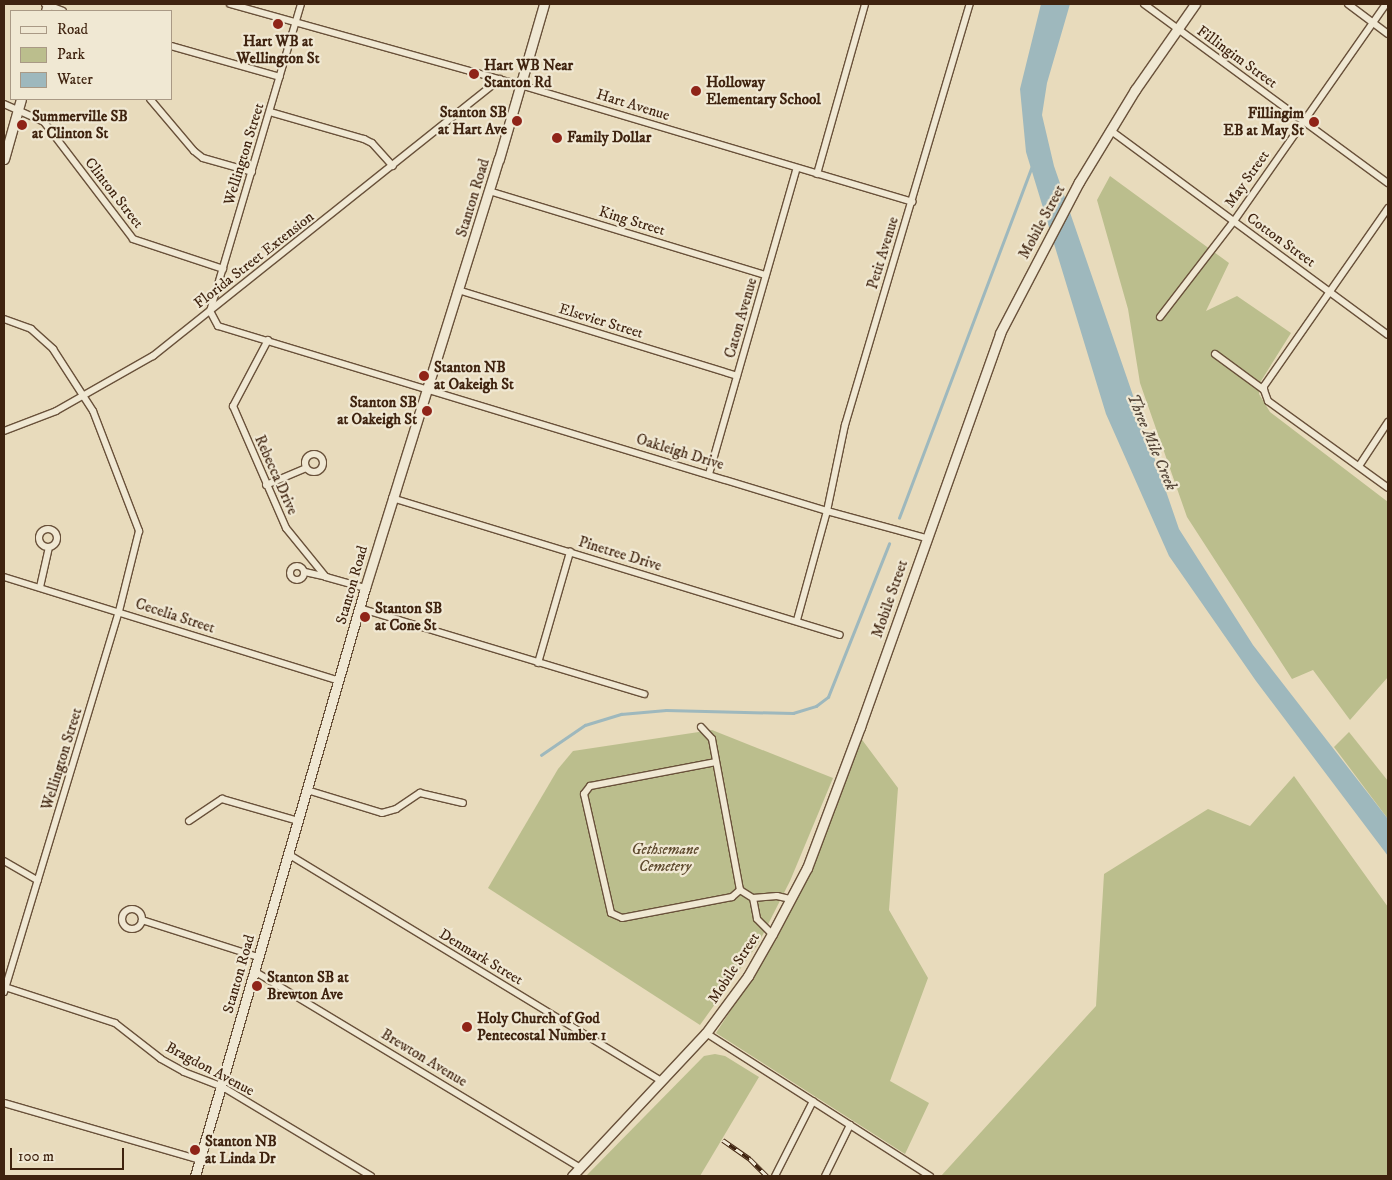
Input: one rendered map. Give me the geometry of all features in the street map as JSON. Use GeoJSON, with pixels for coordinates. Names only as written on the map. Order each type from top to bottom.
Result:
{"type":"FeatureCollection","features":[{"type":"Feature","properties":{"kind":"street","name":"Hart Avenue"},"geometry":{"type":"LineString","coordinates":[[230,4],[521,85],[912,202]]}},
{"type":"Feature","properties":{"kind":"street","name":"Wellington Street"},"geometry":{"type":"LineString","coordinates":[[210,311],[301,4]]}},
{"type":"Feature","properties":{"kind":"street","name":"Stanton Road"},"geometry":{"type":"LineString","coordinates":[[195,1176],[359,608],[426,388],[489,191],[544,4]]}},
{"type":"Feature","properties":{"kind":"street"},"geometry":{"type":"LineString","coordinates":[[816,174],[865,4]]}},
{"type":"Feature","properties":{"kind":"street","name":"Petit Avenue"},"geometry":{"type":"LineString","coordinates":[[797,620],[826,511],[844,425],[970,4]]}},
{"type":"Feature","properties":{"kind":"street","name":"Fillingim Street"},"geometry":{"type":"LineString","coordinates":[[1144,4],[1388,183]]}},
{"type":"Feature","properties":{"kind":"street"},"geometry":{"type":"LineString","coordinates":[[1188,14],[1190,4]]}},
{"type":"Feature","properties":{"kind":"street","name":"Mobile Street"},"geometry":{"type":"LineString","coordinates":[[572,1176],[706,1033],[748,976],[772,934],[806,868],[857,735],[989,357],[1038,258],[1079,182],[1110,130],[1177,28],[1196,4]]}},
{"type":"Feature","properties":{"kind":"street"},"geometry":{"type":"LineString","coordinates":[[1348,4],[1388,34]]}},
{"type":"Feature","properties":{"kind":"street","name":"May Street"},"geometry":{"type":"LineString","coordinates":[[1160,318],[1234,221],[1386,4]]}},
{"type":"Feature","properties":{"kind":"street"},"geometry":{"type":"LineString","coordinates":[[47,6],[60,10]]}},
{"type":"Feature","properties":{"kind":"street"},"geometry":{"type":"LineString","coordinates":[[172,46],[280,77]]}},
{"type":"Feature","properties":{"kind":"street","name":"Florida Street Extension"},"geometry":{"type":"LineString","coordinates":[[4,431],[56,411],[153,356],[500,79]]}},
{"type":"Feature","properties":{"kind":"street"},"geometry":{"type":"LineString","coordinates":[[4,159],[21,100]]}},
{"type":"Feature","properties":{"kind":"street"},"geometry":{"type":"LineString","coordinates":[[151,100],[194,151],[203,158],[252,172]]}},
{"type":"Feature","properties":{"kind":"street","name":"Clinton Street"},"geometry":{"type":"LineString","coordinates":[[4,104],[44,122],[133,239],[223,268]]}},
{"type":"Feature","properties":{"kind":"street"},"geometry":{"type":"LineString","coordinates":[[270,112],[364,139],[383,154],[393,166]]}},
{"type":"Feature","properties":{"kind":"street","name":"Cotton Street"},"geometry":{"type":"LineString","coordinates":[[1110,130],[1388,335]]}},
{"type":"Feature","properties":{"kind":"street","name":"Caton Avenue"},"geometry":{"type":"LineString","coordinates":[[709,474],[797,168]]}},
{"type":"Feature","properties":{"kind":"street","name":"King Street"},"geometry":{"type":"LineString","coordinates":[[489,191],[766,275]]}},
{"type":"Feature","properties":{"kind":"street"},"geometry":{"type":"LineString","coordinates":[[1388,208],[1264,386],[1268,401],[1388,488]]}},
{"type":"Feature","properties":{"kind":"street","name":"Elsevier Street"},"geometry":{"type":"LineString","coordinates":[[458,290],[737,376]]}},
{"type":"Feature","properties":{"kind":"street","name":"Oakleigh Drive"},"geometry":{"type":"LineString","coordinates":[[210,311],[218,326],[826,511],[926,538]]}},
{"type":"Feature","properties":{"kind":"street"},"geometry":{"type":"LineString","coordinates":[[4,319],[31,329],[52,349],[83,396]]}},
{"type":"Feature","properties":{"kind":"street","name":"Rebecca Drive"},"geometry":{"type":"LineString","coordinates":[[268,340],[233,406],[286,528],[326,577]]}},
{"type":"Feature","properties":{"kind":"street"},"geometry":{"type":"LineString","coordinates":[[1216,354],[1264,390]]}},
{"type":"Feature","properties":{"kind":"street","name":"Wellington Street"},"geometry":{"type":"LineString","coordinates":[[4,990],[119,611],[139,531],[93,411],[83,396]]}},
{"type":"Feature","properties":{"kind":"street"},"geometry":{"type":"LineString","coordinates":[[1359,466],[1388,422]]}},
{"type":"Feature","properties":{"kind":"street"},"geometry":{"type":"LineString","coordinates":[[266,485],[306,468]]}},
{"type":"Feature","properties":{"kind":"street","name":"Pinetree Drive"},"geometry":{"type":"LineString","coordinates":[[392,498],[797,620],[840,635]]}},
{"type":"Feature","properties":{"kind":"street"},"geometry":{"type":"LineString","coordinates":[[40,587],[49,547]]}},
{"type":"Feature","properties":{"kind":"street"},"geometry":{"type":"LineString","coordinates":[[538,663],[570,552]]}},
{"type":"Feature","properties":{"kind":"street"},"geometry":{"type":"LineString","coordinates":[[305,572],[365,588]]}},
{"type":"Feature","properties":{"kind":"street","name":"Cecelia Street"},"geometry":{"type":"LineString","coordinates":[[4,576],[338,681]]}},
{"type":"Feature","properties":{"kind":"street"},"geometry":{"type":"LineString","coordinates":[[359,608],[644,694]]}},
{"type":"Feature","properties":{"kind":"street"},"geometry":{"type":"LineString","coordinates":[[701,727],[712,739],[740,890],[753,898],[777,896],[790,899]]}},
{"type":"Feature","properties":{"kind":"street"},"geometry":{"type":"LineString","coordinates":[[716,762],[590,786],[584,794],[611,913],[622,918],[732,897],[740,890]]}},
{"type":"Feature","properties":{"kind":"street"},"geometry":{"type":"LineString","coordinates":[[307,790],[382,813],[396,809],[420,793],[463,802]]}},
{"type":"Feature","properties":{"kind":"street"},"geometry":{"type":"LineString","coordinates":[[189,822],[222,799],[298,821]]}},
{"type":"Feature","properties":{"kind":"street","name":"Denmark Street"},"geometry":{"type":"LineString","coordinates":[[288,854],[661,1082]]}},
{"type":"Feature","properties":{"kind":"street"},"geometry":{"type":"LineString","coordinates":[[4,860],[38,881]]}},
{"type":"Feature","properties":{"kind":"street"},"geometry":{"type":"LineString","coordinates":[[753,898],[757,919],[772,934]]}},
{"type":"Feature","properties":{"kind":"street"},"geometry":{"type":"LineString","coordinates":[[142,920],[258,957]]}},
{"type":"Feature","properties":{"kind":"street","name":"Brewton Avenue"},"geometry":{"type":"LineString","coordinates":[[254,971],[580,1168]]}},
{"type":"Feature","properties":{"kind":"street","name":"Bragdon Avenue"},"geometry":{"type":"LineString","coordinates":[[4,990],[115,1023],[161,1059],[184,1072],[221,1086],[371,1176]]}},
{"type":"Feature","properties":{"kind":"street"},"geometry":{"type":"LineString","coordinates":[[706,1033],[930,1176]]}},
{"type":"Feature","properties":{"kind":"street"},"geometry":{"type":"LineString","coordinates":[[775,1176],[813,1101]]}},
{"type":"Feature","properties":{"kind":"street"},"geometry":{"type":"LineString","coordinates":[[4,1103],[200,1160]]}},
{"type":"Feature","properties":{"kind":"street"},"geometry":{"type":"LineString","coordinates":[[825,1176],[850,1125]]}},
{"type":"Feature","properties":{"kind":"green space"},"geometry":{"type":"Polygon","coordinates":[[[1110,176],[1229,263],[1206,311],[1237,296],[1291,333],[1261,381],[1259,394],[1270,412],[1388,502],[1388,677],[1350,720],[1313,670],[1292,679],[1187,517],[1140,383],[1128,309],[1097,200],[1110,176]]]}},
{"type":"Feature","properties":{"kind":"green space","name":"Gethsemane Cemetery"},"geometry":{"type":"Polygon","coordinates":[[[712,730],[833,778],[790,881],[758,944],[700,1025],[488,888],[558,769],[573,751],[712,730]]]}},
{"type":"Feature","properties":{"kind":"green space"},"geometry":{"type":"Polygon","coordinates":[[[1349,732],[1388,781],[1388,819],[1334,747],[1349,732]]]}},
{"type":"Feature","properties":{"kind":"green space"},"geometry":{"type":"Polygon","coordinates":[[[860,737],[898,788],[889,910],[928,978],[890,1081],[929,1103],[905,1154],[716,1033],[776,940],[811,871],[860,737]]]}},
{"type":"Feature","properties":{"kind":"green space"},"geometry":{"type":"Polygon","coordinates":[[[1294,776],[1388,907],[1388,1176],[941,1176],[1096,1006],[1104,874],[1208,809],[1250,826],[1294,776]]]}},
{"type":"Feature","properties":{"kind":"green space"},"geometry":{"type":"Polygon","coordinates":[[[715,1054],[725,1056],[759,1077],[700,1176],[586,1176],[704,1056],[715,1054]]]}},
{"type":"Feature","properties":{"kind":"water"},"geometry":{"type":"Polygon","coordinates":[[[1041,4],[1070,4],[1047,83],[1042,115],[1054,166],[1179,529],[1253,645],[1388,819],[1388,856],[1256,681],[1169,556],[1106,414],[1026,152],[1020,89],[1041,4]]]}},
{"type":"Feature","properties":{"kind":"waterway"},"geometry":{"type":"LineString","coordinates":[[899,518],[1032,166]]}},
{"type":"Feature","properties":{"kind":"waterway"},"geometry":{"type":"LineString","coordinates":[[541,755],[585,725],[621,714],[666,710],[793,713],[816,706],[828,697],[889,544]]}},
{"type":"Feature","properties":{"kind":"railway"},"geometry":{"type":"LineString","coordinates":[[723,1140],[750,1159],[767,1176]]}},
{"type":"Feature","properties":{"kind":"place","name":"Hart WB at Wellington St"},"geometry":{"type":"Point","coordinates":[278,24]}},
{"type":"Feature","properties":{"kind":"place","name":"Hart WB Near Stanton Rd"},"geometry":{"type":"Point","coordinates":[474,74]}},
{"type":"Feature","properties":{"kind":"place","name":"Holloway Elementary School"},"geometry":{"type":"Point","coordinates":[696,91]}},
{"type":"Feature","properties":{"kind":"place","name":"Stanton SB at Hart Ave"},"geometry":{"type":"Point","coordinates":[517,121]}},
{"type":"Feature","properties":{"kind":"place","name":"Fillingim EB at May St"},"geometry":{"type":"Point","coordinates":[1314,122]}},
{"type":"Feature","properties":{"kind":"place","name":"Summerville SB at Clinton St"},"geometry":{"type":"Point","coordinates":[22,125]}},
{"type":"Feature","properties":{"kind":"place","name":"Family Dollar"},"geometry":{"type":"Point","coordinates":[557,138]}},
{"type":"Feature","properties":{"kind":"place","name":"Stanton NB at Oakeigh St"},"geometry":{"type":"Point","coordinates":[424,376]}},
{"type":"Feature","properties":{"kind":"place","name":"Stanton SB at Oakeigh St"},"geometry":{"type":"Point","coordinates":[427,411]}},
{"type":"Feature","properties":{"kind":"place","name":"Stanton SB at Cone St"},"geometry":{"type":"Point","coordinates":[365,617]}},
{"type":"Feature","properties":{"kind":"place","name":"Stanton SB at Brewton Ave"},"geometry":{"type":"Point","coordinates":[257,986]}},
{"type":"Feature","properties":{"kind":"place","name":"Holy Church of God Pentecostal Number 1"},"geometry":{"type":"Point","coordinates":[467,1027]}},
{"type":"Feature","properties":{"kind":"place","name":"Stanton NB at Linda Dr"},"geometry":{"type":"Point","coordinates":[195,1150]}},
{"type":"Feature","properties":{"kind":"water label","name":"Three Mile Creek"},"geometry":{"type":"Point","coordinates":[1152,442]}}]}
